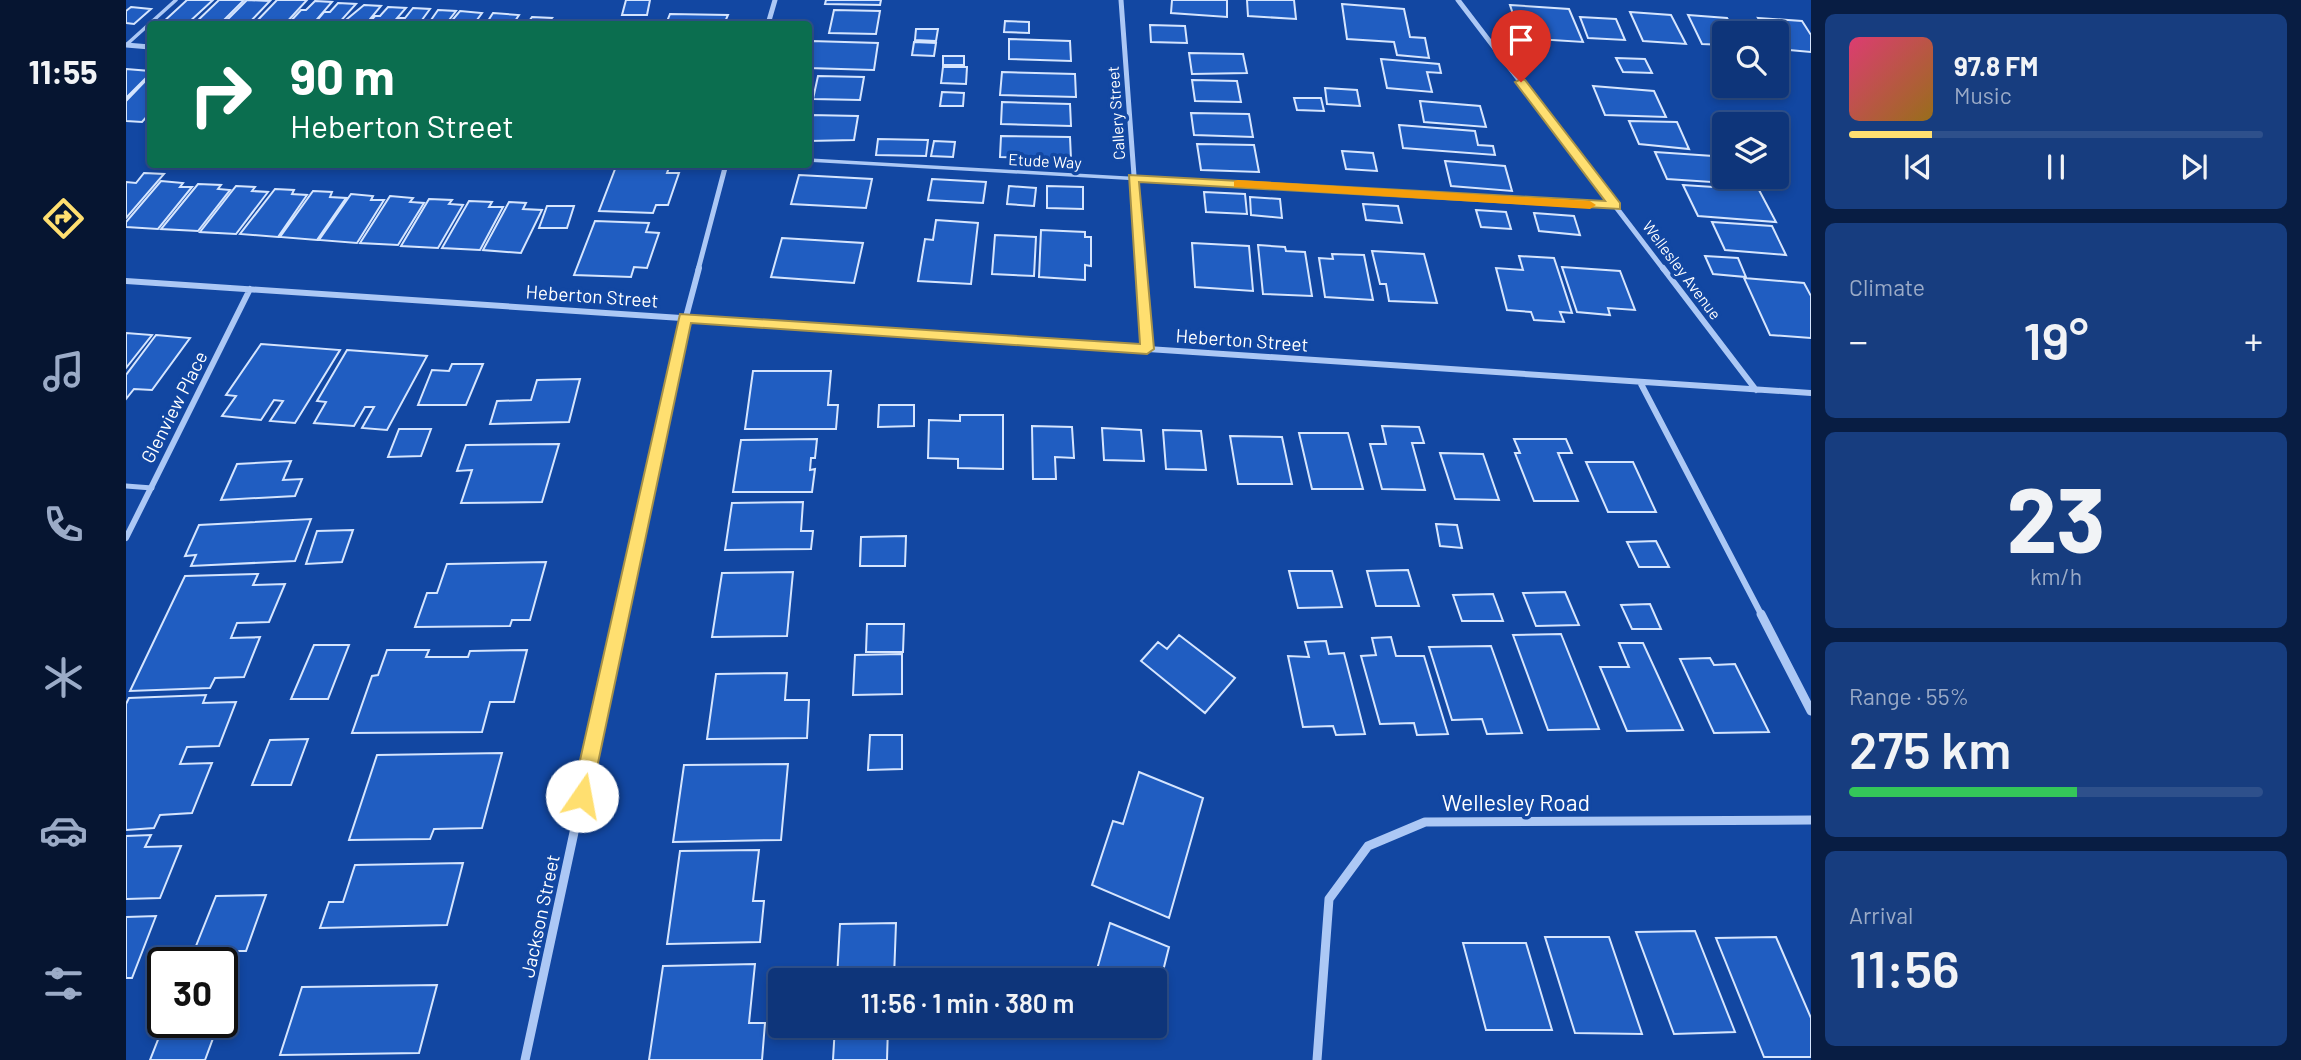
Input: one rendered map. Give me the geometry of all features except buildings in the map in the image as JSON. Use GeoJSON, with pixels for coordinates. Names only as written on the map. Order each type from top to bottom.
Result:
{"type":"FeatureCollection","features":[{"type":"Feature","properties":{"kind":"street"},"geometry":{"type":"LineString","coordinates":[[769,21],[775,0]]}},
{"type":"Feature","properties":{"kind":"street","name":"Callery Street"},"geometry":{"type":"LineString","coordinates":[[1121,0],[1147,349]]}},
{"type":"Feature","properties":{"kind":"street","name":"Wellesley Avenue"},"geometry":{"type":"LineString","coordinates":[[1458,0],[1756,390]]}},
{"type":"Feature","properties":{"kind":"street"},"geometry":{"type":"LineString","coordinates":[[126,45],[147,47]]}},
{"type":"Feature","properties":{"kind":"street","name":"Jackson Street"},"geometry":{"type":"LineString","coordinates":[[525,1060],[685,318],[725,168]]}},
{"type":"Feature","properties":{"kind":"street","name":"Heberton Street"},"geometry":{"type":"LineString","coordinates":[[126,281],[1811,393]]}},
{"type":"Feature","properties":{"kind":"street","name":"Glenview Place"},"geometry":{"type":"LineString","coordinates":[[126,538],[250,289]]}},
{"type":"Feature","properties":{"kind":"street"},"geometry":{"type":"LineString","coordinates":[[1640,382],[1811,711]]}},
{"type":"Feature","properties":{"kind":"street","name":"Wellesley Road"},"geometry":{"type":"LineString","coordinates":[[1317,1060],[1329,899],[1368,846],[1425,822],[1811,820]]}},
{"type":"Feature","properties":{"kind":"lane"},"geometry":{"type":"LineString","coordinates":[[153,21],[176,0]]}},
{"type":"Feature","properties":{"kind":"lane"},"geometry":{"type":"LineString","coordinates":[[126,45],[147,26]]}},
{"type":"Feature","properties":{"kind":"lane","name":"Etude Way"},"geometry":{"type":"LineString","coordinates":[[812,160],[1616,206]]}},
{"type":"Feature","properties":{"kind":"lane"},"geometry":{"type":"LineString","coordinates":[[126,486],[152,488]]}},
{"type":"Feature","properties":{"kind":"slow traffic"},"geometry":{"type":"LineString","coordinates":[[1238,184],[1590,205]]}},
{"type":"Feature","properties":{"kind":"route"},"geometry":{"type":"LineString","coordinates":[[582,796],[685,318],[1147,349],[1133,178],[1616,206],[1521,82]]}}]}
